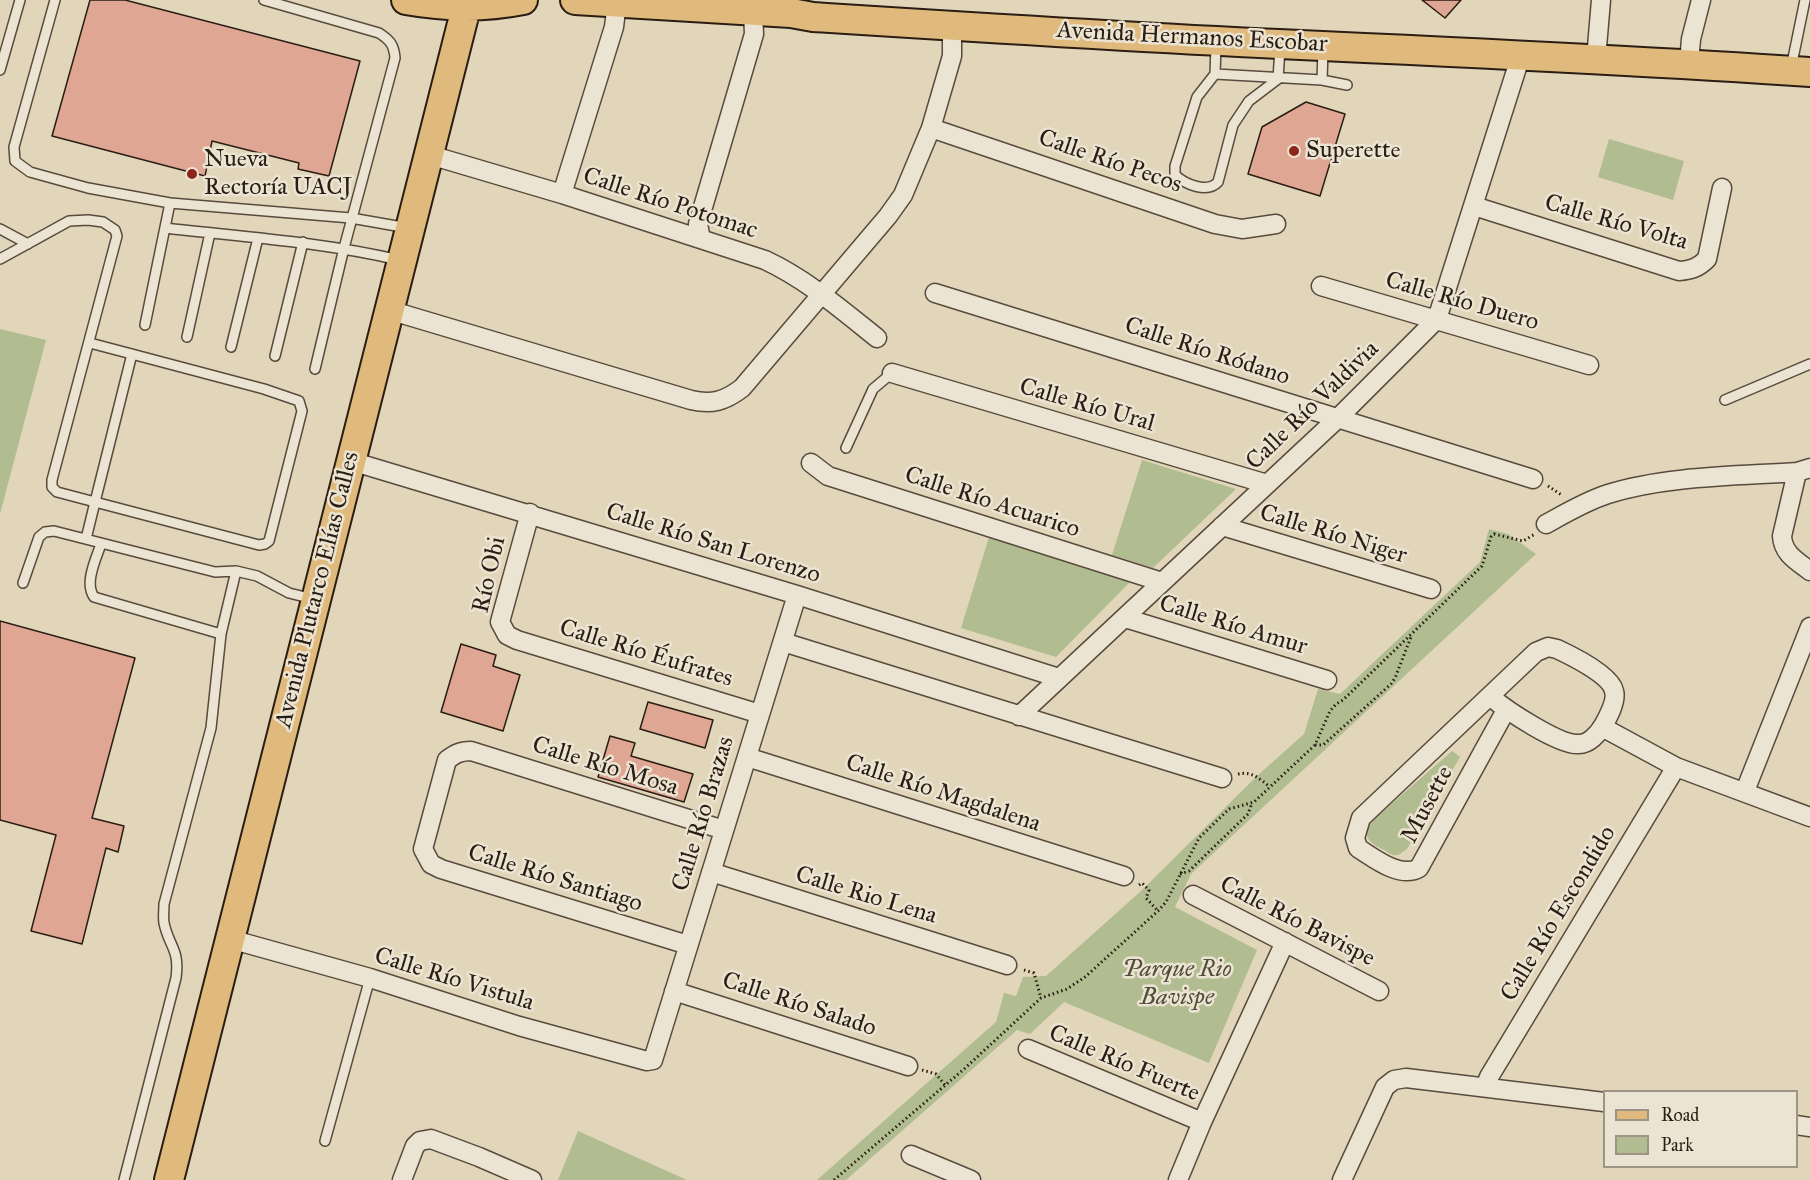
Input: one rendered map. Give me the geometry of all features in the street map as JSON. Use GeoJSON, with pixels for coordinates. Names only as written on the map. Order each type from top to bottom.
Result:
{"type":"FeatureCollection","features":[{"type":"Feature","properties":{"kind":"main road"},"geometry":{"type":"LineString","coordinates":[[406,0],[432,4],[467,3],[495,6],[523,0]]}},
{"type":"Feature","properties":{"kind":"main road","name":"Avenida Hermanos Escobar"},"geometry":{"type":"LineString","coordinates":[[575,0],[753,11],[792,7],[813,17],[952,26],[1689,63],[1800,71]]}},
{"type":"Feature","properties":{"kind":"main road","name":"Avenida Plutarco Elías Calles"},"geometry":{"type":"LineString","coordinates":[[169,1180],[467,3]]}},
{"type":"Feature","properties":{"kind":"street"},"geometry":{"type":"LineString","coordinates":[[1596,59],[1601,0]]}},
{"type":"Feature","properties":{"kind":"street"},"geometry":{"type":"LineString","coordinates":[[1689,63],[1691,39],[1701,0]]}},
{"type":"Feature","properties":{"kind":"street"},"geometry":{"type":"LineString","coordinates":[[562,194],[614,27],[617,2]]}},
{"type":"Feature","properties":{"kind":"street"},"geometry":{"type":"LineString","coordinates":[[701,239],[698,224],[753,34],[753,11]]}},
{"type":"Feature","properties":{"kind":"street"},"geometry":{"type":"LineString","coordinates":[[389,310],[705,403],[718,402],[731,397],[742,388],[888,216],[903,195],[931,128],[952,56],[952,26]]}},
{"type":"Feature","properties":{"kind":"street","name":"Calle Río Valdivia"},"geometry":{"type":"LineString","coordinates":[[1019,716],[1337,419],[1437,319],[1521,55]]}},
{"type":"Feature","properties":{"kind":"street","name":"Calle Río Pecos"},"geometry":{"type":"LineString","coordinates":[[931,128],[1215,224],[1242,229],[1276,224]]}},
{"type":"Feature","properties":{"kind":"street","name":"Calle Río Potomac"},"geometry":{"type":"LineString","coordinates":[[430,155],[562,194],[765,260],[778,266],[821,295],[877,338]]}},
{"type":"Feature","properties":{"kind":"street","name":"Calle Río Volta"},"geometry":{"type":"LineString","coordinates":[[1474,206],[1685,271],[1701,266],[1707,259],[1722,188]]}},
{"type":"Feature","properties":{"kind":"street","name":"Calle Río Duero"},"geometry":{"type":"LineString","coordinates":[[1321,286],[1589,365]]}},
{"type":"Feature","properties":{"kind":"street","name":"Calle Río Ródano"},"geometry":{"type":"LineString","coordinates":[[935,293],[1533,479]]}},
{"type":"Feature","properties":{"kind":"street","name":"Calle Río Ural"},"geometry":{"type":"LineString","coordinates":[[892,373],[1267,484]]}},
{"type":"Feature","properties":{"kind":"street","name":"Calle Río San Lorenzo"},"geometry":{"type":"LineString","coordinates":[[351,461],[530,513],[1059,678]]}},
{"type":"Feature","properties":{"kind":"street","name":"Calle Río Acuarico"},"geometry":{"type":"LineString","coordinates":[[811,463],[828,476],[1162,582]]}},
{"type":"Feature","properties":{"kind":"street"},"geometry":{"type":"LineString","coordinates":[[1546,524],[1575,507],[1608,494],[1640,487],[1685,480],[1803,470],[1782,537],[1789,555],[1810,571]]}},
{"type":"Feature","properties":{"kind":"street","name":"Río Obi"},"geometry":{"type":"LineString","coordinates":[[517,640],[507,635],[500,622],[530,513]]}},
{"type":"Feature","properties":{"kind":"street","name":"Calle Río Niger"},"geometry":{"type":"LineString","coordinates":[[1222,526],[1431,589]]}},
{"type":"Feature","properties":{"kind":"street","name":"Calle Río Brazas"},"geometry":{"type":"LineString","coordinates":[[657,1048],[797,595]]}},
{"type":"Feature","properties":{"kind":"street","name":"Calle Río Amur"},"geometry":{"type":"LineString","coordinates":[[1125,618],[1327,680]]}},
{"type":"Feature","properties":{"kind":"street"},"geometry":{"type":"LineString","coordinates":[[1745,791],[1810,627]]}},
{"type":"Feature","properties":{"kind":"street","name":"Calle Río Éufrates"},"geometry":{"type":"LineString","coordinates":[[517,640],[760,714]]}},
{"type":"Feature","properties":{"kind":"street"},"geometry":{"type":"LineString","coordinates":[[783,642],[1222,778]]}},
{"type":"Feature","properties":{"kind":"street","name":"Musette"},"geometry":{"type":"LineString","coordinates":[[1491,697],[1506,710],[1567,743],[1580,745],[1591,740],[1602,727],[1612,708],[1615,693],[1609,680],[1557,648],[1548,647],[1536,652],[1361,818],[1355,838],[1358,848],[1395,869],[1414,871],[1419,868],[1506,710]]}},
{"type":"Feature","properties":{"kind":"street"},"geometry":{"type":"LineString","coordinates":[[1602,727],[1676,766],[1810,817]]}},
{"type":"Feature","properties":{"kind":"street","name":"Calle Río Mosa"},"geometry":{"type":"LineString","coordinates":[[441,869],[431,864],[423,849],[447,760],[462,751],[471,751],[724,830]]}},
{"type":"Feature","properties":{"kind":"street","name":"Calle Río Magdalena"},"geometry":{"type":"LineString","coordinates":[[747,757],[1124,876]]}},
{"type":"Feature","properties":{"kind":"street","name":"Calle Río Escondido"},"geometry":{"type":"LineString","coordinates":[[1485,1087],[1676,766]]}},
{"type":"Feature","properties":{"kind":"street","name":"Calle Río Santiago"},"geometry":{"type":"LineString","coordinates":[[441,869],[688,945]]}},
{"type":"Feature","properties":{"kind":"street","name":"Calle Rio Lena"},"geometry":{"type":"LineString","coordinates":[[711,872],[1007,965]]}},
{"type":"Feature","properties":{"kind":"street","name":"Calle Río Bavispe"},"geometry":{"type":"LineString","coordinates":[[1193,896],[1379,992]]}},
{"type":"Feature","properties":{"kind":"street","name":"Calle Río Vistula"},"geometry":{"type":"LineString","coordinates":[[230,939],[370,978],[519,1026],[647,1061],[653,1060],[657,1048]]}},
{"type":"Feature","properties":{"kind":"street"},"geometry":{"type":"LineString","coordinates":[[1178,1180],[1202,1122],[1285,942]]}},
{"type":"Feature","properties":{"kind":"street","name":"Calle Río Salado"},"geometry":{"type":"LineString","coordinates":[[674,991],[908,1066]]}},
{"type":"Feature","properties":{"kind":"street","name":"Calle Río Fuerte"},"geometry":{"type":"LineString","coordinates":[[1028,1049],[1202,1122]]}},
{"type":"Feature","properties":{"kind":"street"},"geometry":{"type":"LineString","coordinates":[[1342,1180],[1385,1087],[1394,1080],[1406,1078],[1603,1102]]}},
{"type":"Feature","properties":{"kind":"street"},"geometry":{"type":"LineString","coordinates":[[402,1180],[415,1146],[420,1141],[431,1139],[532,1180]]}},
{"type":"Feature","properties":{"kind":"street"},"geometry":{"type":"LineString","coordinates":[[911,1155],[971,1180]]}},
{"type":"Feature","properties":{"kind":"lane"},"geometry":{"type":"LineString","coordinates":[[0,70],[20,0]]}},
{"type":"Feature","properties":{"kind":"lane"},"geometry":{"type":"LineString","coordinates":[[55,0],[14,147],[15,161],[30,172],[88,189],[170,203],[351,218],[410,229]]}},
{"type":"Feature","properties":{"kind":"lane"},"geometry":{"type":"LineString","coordinates":[[264,0],[379,33],[389,40],[394,48],[395,58],[351,218],[315,369]]}},
{"type":"Feature","properties":{"kind":"lane"},"geometry":{"type":"LineString","coordinates":[[1800,71],[1806,0]]}},
{"type":"Feature","properties":{"kind":"lane"},"geometry":{"type":"LineString","coordinates":[[1216,40],[1215,74],[1197,97],[1175,166],[1175,175],[1182,182],[1207,188],[1213,187],[1218,182],[1233,125],[1249,101],[1278,79],[1280,44]]}},
{"type":"Feature","properties":{"kind":"lane"},"geometry":{"type":"LineString","coordinates":[[1322,80],[1323,45]]}},
{"type":"Feature","properties":{"kind":"lane"},"geometry":{"type":"LineString","coordinates":[[1215,74],[1322,80],[1347,85]]}},
{"type":"Feature","properties":{"kind":"lane"},"geometry":{"type":"LineString","coordinates":[[145,325],[170,203]]}},
{"type":"Feature","properties":{"kind":"lane"},"geometry":{"type":"LineString","coordinates":[[0,259],[69,221],[103,222],[115,230],[117,241],[90,343],[52,487],[57,492],[259,545],[269,541],[302,411],[299,401],[292,397],[90,343]]}},
{"type":"Feature","properties":{"kind":"lane"},"geometry":{"type":"LineString","coordinates":[[165,228],[303,242],[344,248],[402,261]]}},
{"type":"Feature","properties":{"kind":"lane"},"geometry":{"type":"LineString","coordinates":[[0,230],[28,244]]}},
{"type":"Feature","properties":{"kind":"lane"},"geometry":{"type":"LineString","coordinates":[[187,337],[210,233]]}},
{"type":"Feature","properties":{"kind":"lane"},"geometry":{"type":"LineString","coordinates":[[231,347],[258,238]]}},
{"type":"Feature","properties":{"kind":"lane"},"geometry":{"type":"LineString","coordinates":[[275,356],[303,242]]}},
{"type":"Feature","properties":{"kind":"lane"},"geometry":{"type":"LineString","coordinates":[[86,539],[132,354]]}},
{"type":"Feature","properties":{"kind":"lane"},"geometry":{"type":"LineString","coordinates":[[1725,400],[1810,364]]}},
{"type":"Feature","properties":{"kind":"lane"},"geometry":{"type":"LineString","coordinates":[[846,448],[873,389],[892,373]]}},
{"type":"Feature","properties":{"kind":"lane"},"geometry":{"type":"LineString","coordinates":[[22,583],[39,537],[45,532],[54,531],[215,572],[236,571],[257,576],[289,593],[315,600]]}},
{"type":"Feature","properties":{"kind":"lane"},"geometry":{"type":"LineString","coordinates":[[101,544],[89,585],[94,597],[221,634]]}},
{"type":"Feature","properties":{"kind":"lane"},"geometry":{"type":"LineString","coordinates":[[123,1180],[176,978],[178,964],[174,947],[167,934],[164,904],[211,728],[221,634],[236,571]]}},
{"type":"Feature","properties":{"kind":"lane"},"geometry":{"type":"LineString","coordinates":[[325,1141],[370,978]]}},
{"type":"Feature","properties":{"kind":"path"},"geometry":{"type":"LineString","coordinates":[[1533,479],[1556,490],[1575,507]]}},
{"type":"Feature","properties":{"kind":"path"},"geometry":{"type":"LineString","coordinates":[[834,1180],[945,1085],[1041,998],[1067,989],[1085,977],[1158,911],[1166,902],[1198,838],[1229,809],[1252,803],[1315,745],[1330,711],[1336,704],[1353,691],[1482,566],[1494,534],[1523,541],[1529,539],[1546,524]]}},
{"type":"Feature","properties":{"kind":"path"},"geometry":{"type":"LineString","coordinates":[[1315,745],[1323,745],[1391,684],[1411,635]]}},
{"type":"Feature","properties":{"kind":"path"},"geometry":{"type":"LineString","coordinates":[[1222,778],[1246,772],[1257,776],[1270,788]]}},
{"type":"Feature","properties":{"kind":"path"},"geometry":{"type":"LineString","coordinates":[[1180,874],[1189,871],[1248,814],[1252,803]]}},
{"type":"Feature","properties":{"kind":"path"},"geometry":{"type":"LineString","coordinates":[[1124,876],[1137,888],[1142,883],[1149,890],[1146,898],[1158,911]]}},
{"type":"Feature","properties":{"kind":"path"},"geometry":{"type":"LineString","coordinates":[[1007,965],[1034,973],[1041,998]]}},
{"type":"Feature","properties":{"kind":"path"},"geometry":{"type":"LineString","coordinates":[[908,1066],[936,1074],[945,1085]]}},
{"type":"Feature","properties":{"kind":"green space"},"geometry":{"type":"Polygon","coordinates":[[[1609,139],[1684,161],[1673,200],[1598,177],[1609,139]]]}},
{"type":"Feature","properties":{"kind":"green space"},"geometry":{"type":"Polygon","coordinates":[[[0,329],[46,340],[0,514],[0,329]]]}},
{"type":"Feature","properties":{"kind":"green space"},"geometry":{"type":"Polygon","coordinates":[[[1142,460],[1236,489],[1153,568],[1112,555],[1142,460]]]}},
{"type":"Feature","properties":{"kind":"green space","name":"Parque Rio Bavispe"},"geometry":{"type":"Polygon","coordinates":[[[1489,529],[1508,534],[1536,554],[1191,874],[1175,907],[1257,950],[1209,1063],[1064,1002],[1030,1034],[1017,1030],[846,1180],[817,1180],[996,1022],[1004,993],[1016,996],[1023,977],[1046,976],[1141,891],[1257,776],[1304,734],[1318,689],[1340,694],[1480,562],[1489,529]]]}},
{"type":"Feature","properties":{"kind":"green space"},"geometry":{"type":"Polygon","coordinates":[[[989,537],[1131,581],[1056,657],[961,628],[989,537]]]}},
{"type":"Feature","properties":{"kind":"green space"},"geometry":{"type":"Polygon","coordinates":[[[1452,751],[1460,757],[1407,849],[1393,855],[1370,841],[1367,830],[1373,820],[1452,751]]]}},
{"type":"Feature","properties":{"kind":"green space"},"geometry":{"type":"Polygon","coordinates":[[[578,1131],[687,1180],[558,1180],[578,1131]]]}},
{"type":"Feature","properties":{"kind":"building","name":"Nueva Rectoría UACJ"},"geometry":{"type":"Polygon","coordinates":[[[90,0],[125,0],[360,61],[329,176],[298,169],[299,163],[212,141],[205,176],[52,136],[90,0]]]}},
{"type":"Feature","properties":{"kind":"building"},"geometry":{"type":"Polygon","coordinates":[[[1422,0],[1461,0],[1445,18],[1422,0]]]}},
{"type":"Feature","properties":{"kind":"building","name":"Superette"},"geometry":{"type":"Polygon","coordinates":[[[1306,102],[1345,114],[1320,196],[1248,174],[1262,127],[1306,102]]]}},
{"type":"Feature","properties":{"kind":"building"},"geometry":{"type":"Polygon","coordinates":[[[0,621],[135,658],[92,818],[124,826],[118,852],[106,848],[82,944],[31,931],[56,835],[0,820],[0,621]]]}},
{"type":"Feature","properties":{"kind":"building"},"geometry":{"type":"Polygon","coordinates":[[[461,644],[496,655],[493,666],[520,675],[503,731],[441,712],[461,644]]]}},
{"type":"Feature","properties":{"kind":"building"},"geometry":{"type":"Polygon","coordinates":[[[648,702],[713,720],[705,748],[640,729],[648,702]]]}},
{"type":"Feature","properties":{"kind":"building"},"geometry":{"type":"Polygon","coordinates":[[[610,736],[635,743],[631,756],[693,774],[684,802],[598,777],[610,736]]]}},
{"type":"Feature","properties":{"kind":"place","name":"Superette"},"geometry":{"type":"Point","coordinates":[1294,151]}},
{"type":"Feature","properties":{"kind":"place","name":"Nueva Rectoría UACJ"},"geometry":{"type":"Point","coordinates":[192,174]}}]}
